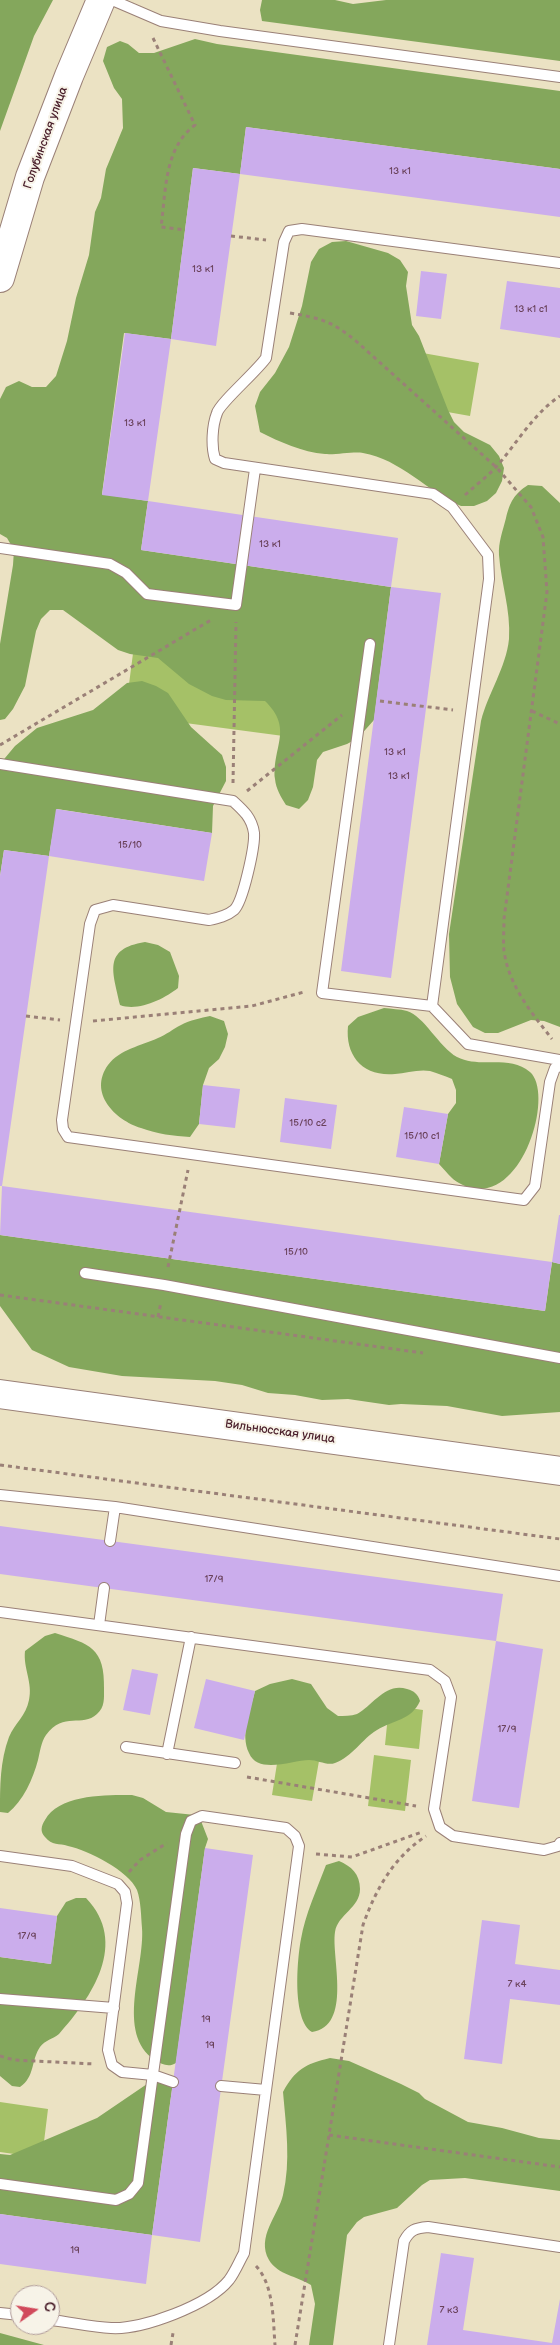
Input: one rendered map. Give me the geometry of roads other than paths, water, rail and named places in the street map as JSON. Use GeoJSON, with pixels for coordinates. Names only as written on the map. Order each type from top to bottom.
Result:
{"type":"FeatureCollection","features":[{"type":"Feature","properties":{"kind":"street","name":"Голубинская улица"},"geometry":{"type":"LineString","coordinates":[[0,278],[30,177],[69,76],[102,0]]}},
{"type":"Feature","properties":{"kind":"street","name":"Вильнюсская улица"},"geometry":{"type":"LineString","coordinates":[[0,1394],[560,1470]]}},
{"type":"Feature","properties":{"kind":"lane"},"geometry":{"type":"LineString","coordinates":[[112,0],[161,21],[560,76]]}},
{"type":"Feature","properties":{"kind":"lane"},"geometry":{"type":"LineString","coordinates":[[432,1006],[489,579],[488,555],[452,507],[433,494],[254,469],[215,459],[212,449],[217,412],[266,358],[284,242],[290,231],[302,228],[560,263]]}},
{"type":"Feature","properties":{"kind":"lane"},"geometry":{"type":"LineString","coordinates":[[0,548],[110,564],[126,573],[147,594],[236,606],[254,469]]}},
{"type":"Feature","properties":{"kind":"lane"},"geometry":{"type":"LineString","coordinates":[[370,644],[322,993],[432,1006],[468,1044],[560,1060]]}},
{"type":"Feature","properties":{"kind":"lane"},"geometry":{"type":"LineString","coordinates":[[0,764],[233,801],[248,815],[254,833],[246,884],[235,910],[224,917],[209,920],[113,905],[95,910],[90,924],[62,1120],[63,1129],[68,1138],[524,1200],[535,1186],[550,1082],[555,1068],[560,1066]]}},
{"type":"Feature","properties":{"kind":"lane"},"geometry":{"type":"LineString","coordinates":[[85,1273],[164,1285],[560,1358]]}},
{"type":"Feature","properties":{"kind":"lane"},"geometry":{"type":"LineString","coordinates":[[0,1495],[115,1507],[560,1576]]}},
{"type":"Feature","properties":{"kind":"lane"},"geometry":{"type":"LineString","coordinates":[[110,1541],[115,1507]]}},
{"type":"Feature","properties":{"kind":"lane"},"geometry":{"type":"LineString","coordinates":[[99,1625],[104,1588]]}},
{"type":"Feature","properties":{"kind":"lane"},"geometry":{"type":"LineString","coordinates":[[0,1612],[430,1670],[445,1681],[451,1697],[434,1810],[440,1827],[453,1836],[544,1850],[558,1846],[560,1843]]}},
{"type":"Feature","properties":{"kind":"lane"},"geometry":{"type":"LineString","coordinates":[[167,1754],[190,1637]]}},
{"type":"Feature","properties":{"kind":"lane"},"geometry":{"type":"LineString","coordinates":[[126,1747],[235,1763]]}},
{"type":"Feature","properties":{"kind":"lane"},"geometry":{"type":"LineString","coordinates":[[0,2184],[116,2200],[129,2194],[138,2183],[186,1834],[191,1821],[202,1816],[286,1828],[295,1836],[299,1846],[244,2253],[228,2280],[209,2297],[189,2309],[137,2326],[124,2328],[60,2321]]}},
{"type":"Feature","properties":{"kind":"lane"},"geometry":{"type":"LineString","coordinates":[[0,1856],[72,1866],[118,1884],[125,1892],[127,1903],[108,2050],[112,2065],[122,2072],[153,2075],[173,2082]]}},
{"type":"Feature","properties":{"kind":"lane"},"geometry":{"type":"LineString","coordinates":[[0,1999],[114,2008]]}},
{"type":"Feature","properties":{"kind":"lane"},"geometry":{"type":"LineString","coordinates":[[221,2086],[266,2090]]}},
{"type":"Feature","properties":{"kind":"lane"},"geometry":{"type":"LineString","coordinates":[[389,2345],[404,2241],[408,2233],[415,2228],[428,2227],[560,2247]]}}]}
